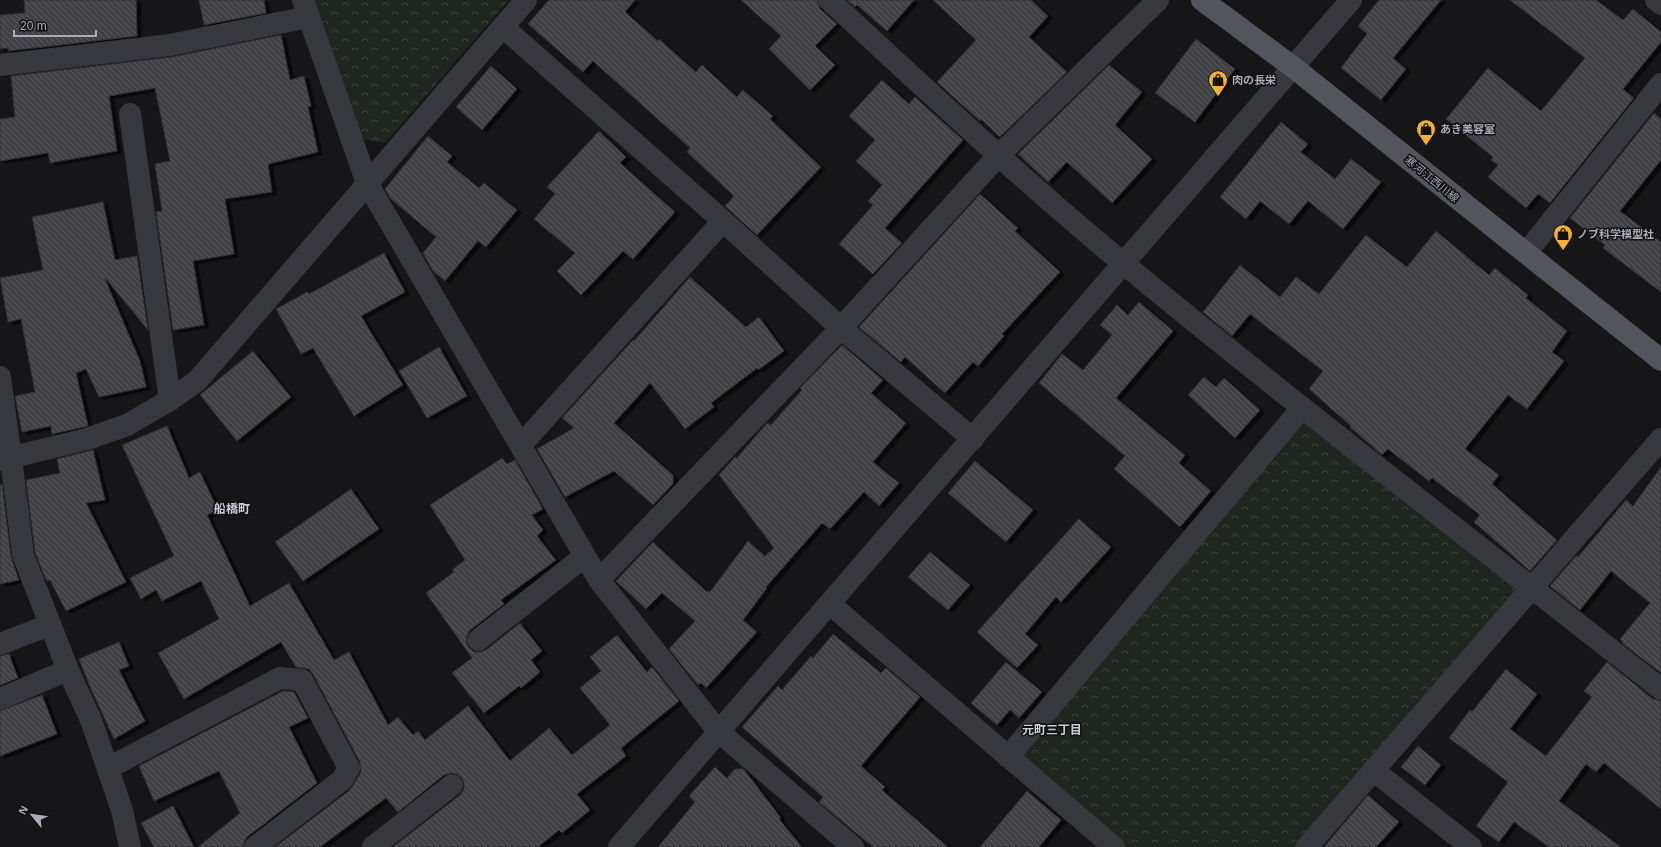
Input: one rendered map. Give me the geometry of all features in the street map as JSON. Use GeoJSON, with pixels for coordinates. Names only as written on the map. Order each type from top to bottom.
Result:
{"type":"FeatureCollection","features":[{"type":"Feature","properties":{"kind":"main road","name":"寒河江西川線"},"geometry":{"type":"LineString","coordinates":[[1202,0],[1293,67],[1661,360]]}},
{"type":"Feature","properties":{"kind":"street"},"geometry":{"type":"LineString","coordinates":[[6,459],[87,439],[126,425],[170,400],[196,381],[526,0]]}},
{"type":"Feature","properties":{"kind":"street"},"geometry":{"type":"LineString","coordinates":[[829,0],[998,156],[1123,263],[1302,408],[1661,689]]}},
{"type":"Feature","properties":{"kind":"street"},"geometry":{"type":"LineString","coordinates":[[599,580],[841,328],[998,156],[1158,0]]}},
{"type":"Feature","properties":{"kind":"street"},"geometry":{"type":"LineString","coordinates":[[619,847],[1351,0]]}},
{"type":"Feature","properties":{"kind":"street"},"geometry":{"type":"LineString","coordinates":[[1656,0],[1661,4]]}},
{"type":"Feature","properties":{"kind":"street"},"geometry":{"type":"LineString","coordinates":[[0,65],[170,45],[306,8],[367,183],[599,580],[718,731],[853,847]]}},
{"type":"Feature","properties":{"kind":"street"},"geometry":{"type":"LineString","coordinates":[[503,27],[723,221],[841,328],[973,439]]}},
{"type":"Feature","properties":{"kind":"street"},"geometry":{"type":"LineString","coordinates":[[1526,253],[1661,84]]}},
{"type":"Feature","properties":{"kind":"street"},"geometry":{"type":"LineString","coordinates":[[130,114],[170,400]]}},
{"type":"Feature","properties":{"kind":"street"},"geometry":{"type":"LineString","coordinates":[[521,445],[723,221]]}},
{"type":"Feature","properties":{"kind":"street"},"geometry":{"type":"LineString","coordinates":[[0,377],[6,459],[23,556],[49,626],[91,720],[122,810],[130,847]]}},
{"type":"Feature","properties":{"kind":"street"},"geometry":{"type":"LineString","coordinates":[[1008,757],[1302,408]]}},
{"type":"Feature","properties":{"kind":"street"},"geometry":{"type":"LineString","coordinates":[[1307,847],[1661,439]]}},
{"type":"Feature","properties":{"kind":"street"},"geometry":{"type":"LineString","coordinates":[[478,640],[585,556]]}},
{"type":"Feature","properties":{"kind":"street"},"geometry":{"type":"LineString","coordinates":[[830,604],[1114,847]]}},
{"type":"Feature","properties":{"kind":"street"},"geometry":{"type":"LineString","coordinates":[[0,644],[49,626]]}},
{"type":"Feature","properties":{"kind":"street"},"geometry":{"type":"LineString","coordinates":[[0,699],[68,670]]}},
{"type":"Feature","properties":{"kind":"street"},"geometry":{"type":"LineString","coordinates":[[108,768],[280,678],[302,680],[349,768],[342,780],[255,847]]}},
{"type":"Feature","properties":{"kind":"street"},"geometry":{"type":"LineString","coordinates":[[1373,770],[1471,847]]}},
{"type":"Feature","properties":{"kind":"street"},"geometry":{"type":"LineString","coordinates":[[373,847],[452,785]]}},
{"type":"Feature","properties":{"kind":"green space"},"geometry":{"type":"Polygon","coordinates":[[[313,0],[509,0],[385,143],[363,139],[313,0]]]}},
{"type":"Feature","properties":{"kind":"green space"},"geometry":{"type":"Polygon","coordinates":[[[1302,408],[1532,587],[1307,847],[1114,847],[1008,757],[1302,408]]]}},
{"type":"Feature","properties":{"kind":"building"},"geometry":{"type":"Polygon","coordinates":[[[24,0],[136,0],[137,36],[8,51],[8,48],[0,49],[0,15],[25,13],[24,0]]]}},
{"type":"Feature","properties":{"kind":"building"},"geometry":{"type":"Polygon","coordinates":[[[199,0],[264,0],[266,13],[204,25],[199,0]]]}},
{"type":"Feature","properties":{"kind":"building"},"geometry":{"type":"Polygon","coordinates":[[[549,0],[635,0],[625,12],[658,41],[659,39],[696,72],[702,65],[737,97],[743,90],[773,116],[770,119],[821,167],[757,235],[725,206],[734,196],[687,152],[690,148],[593,61],[583,72],[528,24],[549,0]]]}},
{"type":"Feature","properties":{"kind":"building"},"geometry":{"type":"Polygon","coordinates":[[[741,0],[817,0],[820,9],[837,24],[815,46],[835,65],[810,90],[769,49],[781,36],[741,0]]]}},
{"type":"Feature","properties":{"kind":"building"},"geometry":{"type":"Polygon","coordinates":[[[847,0],[914,0],[887,31],[857,5],[855,7],[847,0]]]}},
{"type":"Feature","properties":{"kind":"building"},"geometry":{"type":"Polygon","coordinates":[[[933,0],[1031,0],[1048,16],[1029,37],[1067,72],[1000,137],[937,82],[976,40],[933,0]]]}},
{"type":"Feature","properties":{"kind":"building"},"geometry":{"type":"Polygon","coordinates":[[[1379,0],[1441,0],[1393,58],[1406,69],[1381,100],[1341,68],[1367,34],[1358,26],[1379,0]]]}},
{"type":"Feature","properties":{"kind":"building"},"geometry":{"type":"Polygon","coordinates":[[[1510,0],[1596,0],[1623,20],[1633,9],[1661,32],[1661,42],[1623,89],[1634,98],[1550,203],[1538,194],[1526,208],[1488,177],[1498,165],[1491,160],[1493,157],[1446,119],[1488,68],[1541,111],[1585,58],[1510,0]]]}},
{"type":"Feature","properties":{"kind":"building"},"geometry":{"type":"Polygon","coordinates":[[[281,35],[290,80],[304,76],[311,106],[308,107],[318,152],[268,164],[272,192],[225,199],[234,254],[193,261],[204,325],[173,330],[156,212],[162,211],[155,164],[170,161],[155,88],[109,96],[117,151],[50,163],[48,153],[0,161],[0,119],[15,117],[11,76],[172,57],[281,35]]]}},
{"type":"Feature","properties":{"kind":"building"},"geometry":{"type":"Polygon","coordinates":[[[1196,39],[1235,69],[1195,122],[1155,93],[1196,39]]]}},
{"type":"Feature","properties":{"kind":"building"},"geometry":{"type":"Polygon","coordinates":[[[1109,65],[1142,92],[1115,125],[1152,159],[1112,203],[1067,162],[1048,182],[1018,154],[1109,65]]]}},
{"type":"Feature","properties":{"kind":"building"},"geometry":{"type":"Polygon","coordinates":[[[491,66],[517,89],[482,130],[456,107],[491,66]]]}},
{"type":"Feature","properties":{"kind":"building"},"geometry":{"type":"Polygon","coordinates":[[[882,80],[909,104],[915,97],[963,140],[885,228],[902,243],[873,274],[839,244],[873,205],[868,201],[882,185],[856,161],[875,140],[849,116],[882,80]]]}},
{"type":"Feature","properties":{"kind":"building"},"geometry":{"type":"Polygon","coordinates":[[[1654,113],[1661,119],[1661,160],[1620,211],[1661,242],[1661,292],[1603,248],[1605,245],[1570,218],[1654,113]]]}},
{"type":"Feature","properties":{"kind":"building"},"geometry":{"type":"Polygon","coordinates":[[[1281,122],[1308,144],[1301,152],[1335,179],[1351,159],[1381,182],[1343,229],[1308,201],[1289,224],[1260,201],[1246,219],[1220,197],[1281,122]]]}},
{"type":"Feature","properties":{"kind":"building"},"geometry":{"type":"Polygon","coordinates":[[[599,131],[626,157],[620,163],[675,212],[633,259],[623,251],[581,295],[557,271],[575,253],[534,219],[555,194],[547,187],[599,131]]]}},
{"type":"Feature","properties":{"kind":"building"},"geometry":{"type":"Polygon","coordinates":[[[428,136],[452,156],[447,162],[479,188],[484,183],[517,210],[486,247],[478,241],[445,281],[433,271],[423,253],[436,237],[391,199],[385,189],[428,136]]]}},
{"type":"Feature","properties":{"kind":"building"},"geometry":{"type":"Polygon","coordinates":[[[980,194],[1018,228],[1015,231],[1060,272],[1002,334],[1004,336],[978,366],[973,362],[945,393],[905,357],[901,362],[859,327],[980,194]]]}},
{"type":"Feature","properties":{"kind":"building"},"geometry":{"type":"Polygon","coordinates":[[[103,202],[115,260],[137,256],[148,330],[105,279],[140,361],[146,387],[99,397],[86,369],[76,373],[88,426],[52,434],[51,426],[22,432],[15,396],[35,392],[21,319],[8,322],[0,278],[43,270],[32,217],[103,202]]]}},
{"type":"Feature","properties":{"kind":"building"},"geometry":{"type":"Polygon","coordinates":[[[1436,231],[1489,275],[1495,268],[1528,295],[1526,298],[1567,331],[1552,352],[1564,361],[1527,409],[1508,395],[1465,449],[1499,475],[1492,484],[1557,540],[1530,571],[1474,522],[1480,515],[1432,478],[1429,481],[1388,449],[1382,455],[1309,389],[1323,371],[1250,314],[1232,336],[1203,312],[1240,265],[1280,297],[1296,277],[1319,294],[1366,235],[1407,267],[1436,231]]]}},
{"type":"Feature","properties":{"kind":"building"},"geometry":{"type":"Polygon","coordinates":[[[384,253],[405,292],[361,316],[403,385],[354,416],[313,348],[301,354],[276,309],[307,292],[309,294],[384,253]]]}},
{"type":"Feature","properties":{"kind":"building"},"geometry":{"type":"Polygon","coordinates":[[[690,277],[746,327],[759,317],[784,351],[758,370],[757,368],[711,403],[714,407],[685,429],[650,383],[614,423],[673,475],[673,484],[653,505],[614,471],[565,497],[537,449],[574,428],[562,418],[633,340],[634,341],[690,277]]]}},
{"type":"Feature","properties":{"kind":"building"},"geometry":{"type":"Polygon","coordinates":[[[1139,302],[1173,331],[1116,398],[1185,455],[1179,463],[1211,491],[1180,527],[1114,469],[1125,456],[1039,383],[1062,354],[1083,370],[1112,335],[1100,325],[1117,305],[1128,315],[1139,302]]]}},
{"type":"Feature","properties":{"kind":"building"},"geometry":{"type":"Polygon","coordinates":[[[842,345],[883,380],[871,393],[906,423],[873,462],[899,483],[879,506],[864,492],[830,529],[822,523],[766,587],[767,588],[743,620],[757,632],[706,688],[701,683],[698,685],[669,649],[695,621],[662,593],[646,609],[616,581],[653,542],[707,592],[710,592],[748,541],[765,556],[774,548],[719,475],[735,457],[737,458],[767,423],[771,425],[802,390],[800,388],[842,345]]]}},
{"type":"Feature","properties":{"kind":"building"},"geometry":{"type":"Polygon","coordinates":[[[439,347],[467,396],[427,418],[399,371],[439,347]]]}},
{"type":"Feature","properties":{"kind":"building"},"geometry":{"type":"Polygon","coordinates":[[[253,351],[291,397],[237,441],[200,395],[253,351]]]}},
{"type":"Feature","properties":{"kind":"building"},"geometry":{"type":"Polygon","coordinates":[[[1204,377],[1216,387],[1224,378],[1260,410],[1235,438],[1188,395],[1204,377]]]}},
{"type":"Feature","properties":{"kind":"building"},"geometry":{"type":"Polygon","coordinates":[[[167,426],[189,478],[200,472],[218,510],[207,515],[250,606],[289,583],[334,660],[349,652],[388,725],[398,717],[413,735],[418,731],[425,740],[468,706],[510,761],[549,728],[572,755],[610,725],[580,688],[601,671],[590,657],[617,635],[647,672],[652,667],[679,701],[621,748],[626,756],[577,794],[590,810],[562,833],[559,830],[538,847],[393,847],[460,795],[464,789],[462,778],[457,774],[451,773],[444,775],[398,812],[386,798],[320,847],[275,847],[350,790],[361,772],[360,762],[313,674],[309,669],[296,667],[281,642],[184,699],[158,653],[219,619],[201,581],[162,601],[156,590],[141,599],[130,578],[174,556],[122,445],[167,426]]]}},
{"type":"Feature","properties":{"kind":"building"},"geometry":{"type":"Polygon","coordinates":[[[93,450],[105,500],[86,503],[126,582],[66,611],[50,580],[47,581],[35,552],[26,480],[60,473],[57,459],[93,450]]]}},
{"type":"Feature","properties":{"kind":"building"},"geometry":{"type":"Polygon","coordinates":[[[502,458],[507,464],[515,460],[543,509],[532,515],[543,530],[537,536],[556,560],[501,600],[504,604],[470,630],[467,635],[466,641],[468,647],[474,652],[480,652],[486,650],[520,623],[542,651],[531,660],[540,672],[521,688],[519,686],[484,713],[452,673],[472,658],[426,593],[454,572],[452,570],[465,560],[430,505],[502,458]]]}},
{"type":"Feature","properties":{"kind":"building"},"geometry":{"type":"Polygon","coordinates":[[[975,461],[1033,510],[1006,542],[948,493],[975,461]]]}},
{"type":"Feature","properties":{"kind":"building"},"geometry":{"type":"Polygon","coordinates":[[[1661,467],[1661,673],[1622,643],[1623,642],[1620,639],[1650,603],[1611,571],[1580,610],[1550,586],[1576,556],[1578,557],[1626,500],[1633,506],[1661,467]]]}},
{"type":"Feature","properties":{"kind":"building"},"geometry":{"type":"Polygon","coordinates":[[[2,484],[11,557],[19,580],[0,584],[0,485],[2,484]]]}},
{"type":"Feature","properties":{"kind":"building"},"geometry":{"type":"Polygon","coordinates":[[[351,489],[379,529],[303,581],[275,542],[351,489]]]}},
{"type":"Feature","properties":{"kind":"building"},"geometry":{"type":"Polygon","coordinates":[[[1079,519],[1111,547],[1061,602],[1056,597],[1025,634],[1038,645],[1017,668],[977,632],[1079,519]]]}},
{"type":"Feature","properties":{"kind":"building"},"geometry":{"type":"Polygon","coordinates":[[[930,552],[970,585],[948,610],[908,577],[930,552]]]}},
{"type":"Feature","properties":{"kind":"building"},"geometry":{"type":"Polygon","coordinates":[[[833,634],[881,673],[886,668],[920,697],[861,766],[885,787],[882,790],[948,847],[873,847],[819,802],[823,797],[742,727],[778,686],[782,690],[811,656],[813,658],[833,634]]]}},
{"type":"Feature","properties":{"kind":"building"},"geometry":{"type":"Polygon","coordinates":[[[119,642],[129,666],[119,670],[145,721],[114,739],[79,659],[119,642]]]}},
{"type":"Feature","properties":{"kind":"building"},"geometry":{"type":"Polygon","coordinates":[[[9,654],[18,678],[0,685],[0,656],[9,654]]]}},
{"type":"Feature","properties":{"kind":"building"},"geometry":{"type":"Polygon","coordinates":[[[1006,662],[1042,692],[1019,718],[1010,710],[997,725],[971,703],[1006,662]]]}},
{"type":"Feature","properties":{"kind":"building"},"geometry":{"type":"Polygon","coordinates":[[[1607,662],[1653,699],[1661,701],[1661,809],[1604,763],[1596,772],[1586,764],[1559,801],[1621,847],[1549,847],[1514,822],[1499,842],[1476,826],[1508,782],[1449,738],[1470,710],[1472,712],[1506,669],[1537,694],[1510,729],[1546,756],[1592,697],[1584,691],[1607,662]]]}},
{"type":"Feature","properties":{"kind":"building"},"geometry":{"type":"Polygon","coordinates":[[[283,691],[294,692],[308,718],[289,727],[317,783],[247,837],[243,847],[198,847],[240,813],[219,771],[154,801],[139,766],[283,691]]]}},
{"type":"Feature","properties":{"kind":"building"},"geometry":{"type":"Polygon","coordinates":[[[42,695],[57,734],[0,756],[0,711],[42,695]]]}},
{"type":"Feature","properties":{"kind":"building"},"geometry":{"type":"Polygon","coordinates":[[[1418,746],[1441,765],[1425,785],[1401,767],[1418,746]]]}},
{"type":"Feature","properties":{"kind":"building"},"geometry":{"type":"Polygon","coordinates":[[[715,767],[727,778],[735,769],[743,769],[781,818],[779,819],[802,847],[658,847],[695,802],[689,796],[715,767]]]}},
{"type":"Feature","properties":{"kind":"building"},"geometry":{"type":"Polygon","coordinates":[[[1027,791],[1061,820],[1039,847],[980,847],[1027,791]]]}},
{"type":"Feature","properties":{"kind":"building"},"geometry":{"type":"Polygon","coordinates":[[[1368,795],[1399,822],[1376,847],[1324,847],[1368,795]]]}},
{"type":"Feature","properties":{"kind":"building"},"geometry":{"type":"Polygon","coordinates":[[[173,806],[194,847],[154,847],[141,823],[173,806]]]}},
{"type":"Feature","properties":{"kind":"place","name":"肉の長栄"},"geometry":{"type":"Point","coordinates":[1218,97]}},
{"type":"Feature","properties":{"kind":"place","name":"あき美容室"},"geometry":{"type":"Point","coordinates":[1426,146]}},
{"type":"Feature","properties":{"kind":"place","name":"ノブ科学模型社"},"geometry":{"type":"Point","coordinates":[1563,251]}},
{"type":"Feature","properties":{"kind":"district","name":"船橋町"},"geometry":{"type":"Point","coordinates":[232,509]}},
{"type":"Feature","properties":{"kind":"district","name":"元町三丁目"},"geometry":{"type":"Point","coordinates":[1052,730]}}]}
